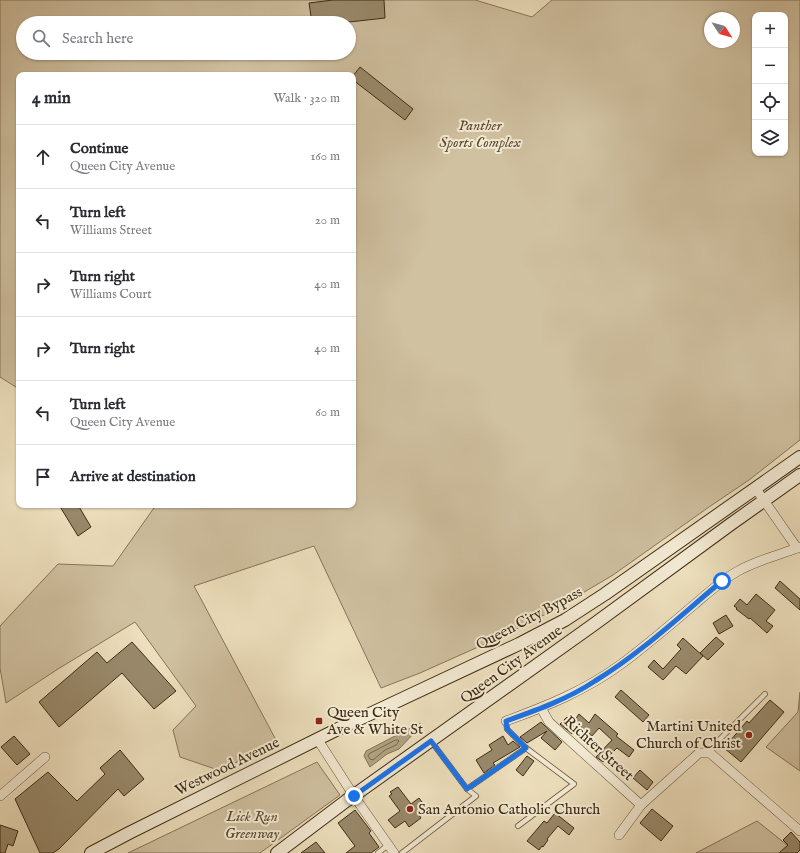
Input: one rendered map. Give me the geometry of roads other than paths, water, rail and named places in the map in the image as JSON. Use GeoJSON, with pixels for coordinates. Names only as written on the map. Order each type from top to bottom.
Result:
{"type":"FeatureCollection","features":[{"type":"Feature","properties":{"kind":"main road","name":"Queen City Bypass"},"geometry":{"type":"LineString","coordinates":[[318,740],[519,644],[565,620],[605,594],[800,457]]}},
{"type":"Feature","properties":{"kind":"main road"},"geometry":{"type":"LineString","coordinates":[[764,501],[800,475]]}},
{"type":"Feature","properties":{"kind":"main road","name":"Queen City Avenue"},"geometry":{"type":"LineString","coordinates":[[277,853],[764,501]]}},
{"type":"Feature","properties":{"kind":"main road","name":"Westwood Avenue"},"geometry":{"type":"LineString","coordinates":[[91,853],[318,740]]}},
{"type":"Feature","properties":{"kind":"street"},"geometry":{"type":"LineString","coordinates":[[506,721],[569,696],[595,682],[619,666],[728,577],[739,570],[799,547],[756,489]]}},
{"type":"Feature","properties":{"kind":"street","name":"Richter Street"},"geometry":{"type":"LineString","coordinates":[[541,708],[549,722],[641,805]]}},
{"type":"Feature","properties":{"kind":"street"},"geometry":{"type":"LineString","coordinates":[[318,740],[354,796],[391,849]]}},
{"type":"Feature","properties":{"kind":"street"},"geometry":{"type":"LineString","coordinates":[[619,835],[641,805],[699,753],[710,753],[800,831]]}},
{"type":"Feature","properties":{"kind":"street"},"geometry":{"type":"LineString","coordinates":[[0,796],[45,756]]}},
{"type":"Feature","properties":{"kind":"lane"},"geometry":{"type":"LineString","coordinates":[[710,753],[717,742],[765,694]]}},
{"type":"Feature","properties":{"kind":"lane"},"geometry":{"type":"LineString","coordinates":[[506,721],[507,729],[526,748],[574,784],[518,826]]}},
{"type":"Feature","properties":{"kind":"lane"},"geometry":{"type":"LineString","coordinates":[[402,853],[476,796],[467,789],[431,741]]}},
{"type":"Feature","properties":{"kind":"lane"},"geometry":{"type":"LineString","coordinates":[[467,789],[526,748]]}},
{"type":"Feature","properties":{"kind":"lane"},"geometry":{"type":"LineString","coordinates":[[378,853],[391,849]]}},
{"type":"Feature","properties":{"kind":"water"},"geometry":{"type":"Polygon","coordinates":[[[420,723],[424,728],[416,731],[399,749],[387,754],[370,767],[364,756],[366,751],[420,723]]]}},
{"type":"Feature","properties":{"kind":"place","name":"Queen City Ave & White St"},"geometry":{"type":"Point","coordinates":[319,721]}},
{"type":"Feature","properties":{"kind":"place","name":"Martini United Church of Christ"},"geometry":{"type":"Point","coordinates":[749,735]}},
{"type":"Feature","properties":{"kind":"place","name":"San Antonio Catholic Church"},"geometry":{"type":"Point","coordinates":[410,809]}},
{"type":"Feature","properties":{"kind":"park label","name":"Panther Sports Complex"},"geometry":{"type":"Point","coordinates":[480,134]}},
{"type":"Feature","properties":{"kind":"park label","name":"Lick Run Greenway"},"geometry":{"type":"Point","coordinates":[252,824]}}]}
